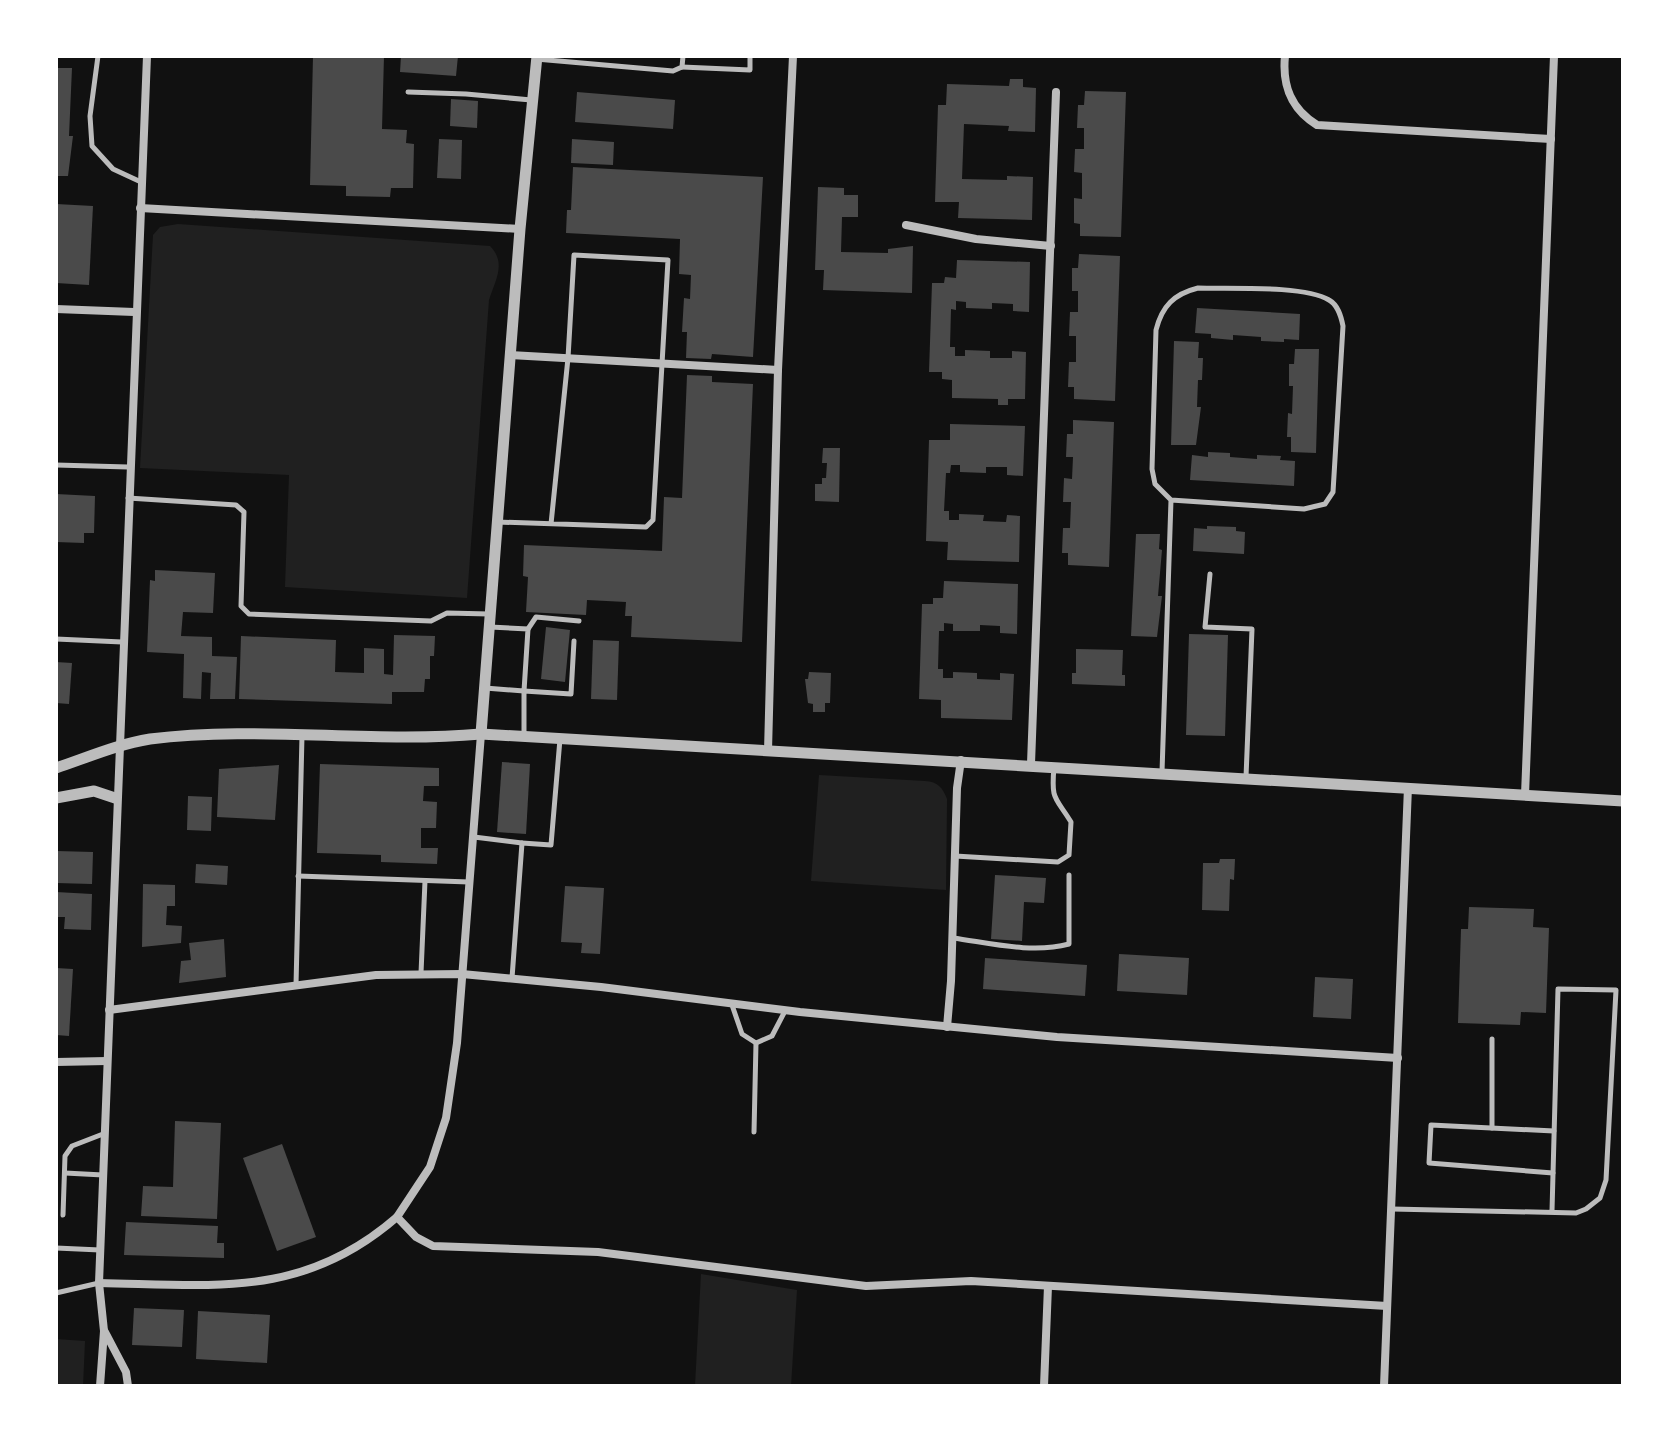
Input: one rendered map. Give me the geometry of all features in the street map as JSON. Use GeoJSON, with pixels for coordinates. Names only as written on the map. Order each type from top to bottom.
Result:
{"type":"FeatureCollection","features":[{"type":"Feature","properties":{"kind":"street"},"geometry":{"type":"LineString","coordinates":[[100,1386],[104,1331],[99,1283],[115,798],[147,56]]}},
{"type":"Feature","properties":{"kind":"street"},"geometry":{"type":"LineString","coordinates":[[768,751],[778,370],[793,56]]}},
{"type":"Feature","properties":{"kind":"street"},"geometry":{"type":"LineString","coordinates":[[1285,56],[1284,82],[1292,102],[1305,118],[1317,125],[1551,139]]}},
{"type":"Feature","properties":{"kind":"street"},"geometry":{"type":"LineString","coordinates":[[1525,795],[1554,56]]}},
{"type":"Feature","properties":{"kind":"street"},"geometry":{"type":"LineString","coordinates":[[99,1283],[221,1286],[283,1278],[317,1268],[378,1234],[397,1217],[430,1167],[446,1118],[457,1043],[536,58]]}},
{"type":"Feature","properties":{"kind":"street"},"geometry":{"type":"LineString","coordinates":[[1031,764],[1056,92]]}},
{"type":"Feature","properties":{"kind":"street"},"geometry":{"type":"LineString","coordinates":[[140,208],[520,229]]}},
{"type":"Feature","properties":{"kind":"street"},"geometry":{"type":"LineString","coordinates":[[906,225],[976,239],[1051,246]]}},
{"type":"Feature","properties":{"kind":"street"},"geometry":{"type":"LineString","coordinates":[[56,309],[134,312]]}},
{"type":"Feature","properties":{"kind":"street"},"geometry":{"type":"LineString","coordinates":[[510,355],[778,370]]}},
{"type":"Feature","properties":{"kind":"street"},"geometry":{"type":"LineString","coordinates":[[56,768],[118,747],[179,737],[440,737],[481,734],[1623,801]]}},
{"type":"Feature","properties":{"kind":"street"},"geometry":{"type":"LineString","coordinates":[[947,1027],[961,760]]}},
{"type":"Feature","properties":{"kind":"street"},"geometry":{"type":"LineString","coordinates":[[1384,1386],[1408,787]]}},
{"type":"Feature","properties":{"kind":"street"},"geometry":{"type":"LineString","coordinates":[[56,798],[74,792],[94,791],[115,798]]}},
{"type":"Feature","properties":{"kind":"street"},"geometry":{"type":"LineString","coordinates":[[109,1010],[376,975],[462,974],[1057,1037],[1398,1058]]}},
{"type":"Feature","properties":{"kind":"street"},"geometry":{"type":"LineString","coordinates":[[56,1062],[107,1061]]}},
{"type":"Feature","properties":{"kind":"street"},"geometry":{"type":"LineString","coordinates":[[397,1217],[416,1237],[433,1246],[598,1252],[866,1286],[971,1281],[1387,1306]]}},
{"type":"Feature","properties":{"kind":"street"},"geometry":{"type":"LineString","coordinates":[[1044,1386],[1048,1286]]}},
{"type":"Feature","properties":{"kind":"street"},"geometry":{"type":"LineString","coordinates":[[104,1331],[126,1372],[128,1386]]}},
{"type":"Feature","properties":{"kind":"lane"},"geometry":{"type":"LineString","coordinates":[[98,56],[90,116],[92,146],[113,169],[141,182]]}},
{"type":"Feature","properties":{"kind":"lane"},"geometry":{"type":"LineString","coordinates":[[682,67],[683,56]]}},
{"type":"Feature","properties":{"kind":"lane"},"geometry":{"type":"LineString","coordinates":[[536,58],[673,71],[682,67],[750,70],[750,56]]}},
{"type":"Feature","properties":{"kind":"lane"},"geometry":{"type":"LineString","coordinates":[[408,92],[532,100]]}},
{"type":"Feature","properties":{"kind":"lane"},"geometry":{"type":"LineString","coordinates":[[497,522],[551,524],[646,527],[653,520],[668,260],[574,255],[568,358],[551,524]]}},
{"type":"Feature","properties":{"kind":"lane"},"geometry":{"type":"LineString","coordinates":[[1162,772],[1171,500],[1155,484],[1152,469],[1156,330],[1160,314],[1181,292],[1198,288],[1308,292],[1331,300],[1340,312],[1343,326],[1333,492],[1325,504],[1304,509],[1171,500]]}},
{"type":"Feature","properties":{"kind":"lane"},"geometry":{"type":"LineString","coordinates":[[56,465],[128,467]]}},
{"type":"Feature","properties":{"kind":"lane"},"geometry":{"type":"LineString","coordinates":[[127,498],[236,505],[244,512],[241,606],[249,614],[431,621],[447,613],[528,629]]}},
{"type":"Feature","properties":{"kind":"lane"},"geometry":{"type":"LineString","coordinates":[[1210,574],[1205,627],[1252,629],[1246,777]]}},
{"type":"Feature","properties":{"kind":"lane"},"geometry":{"type":"LineString","coordinates":[[524,736],[528,629],[536,617],[579,621]]}},
{"type":"Feature","properties":{"kind":"lane"},"geometry":{"type":"LineString","coordinates":[[56,639],[122,642]]}},
{"type":"Feature","properties":{"kind":"lane"},"geometry":{"type":"LineString","coordinates":[[484,688],[571,694],[574,641]]}},
{"type":"Feature","properties":{"kind":"lane"},"geometry":{"type":"LineString","coordinates":[[296,985],[302,736]]}},
{"type":"Feature","properties":{"kind":"lane"},"geometry":{"type":"LineString","coordinates":[[473,837],[551,845],[561,739]]}},
{"type":"Feature","properties":{"kind":"lane"},"geometry":{"type":"LineString","coordinates":[[955,856],[1058,862],[1069,855],[1071,822],[1060,810],[1051,792],[1054,766]]}},
{"type":"Feature","properties":{"kind":"lane"},"geometry":{"type":"LineString","coordinates":[[512,979],[522,843]]}},
{"type":"Feature","properties":{"kind":"lane"},"geometry":{"type":"LineString","coordinates":[[952,938],[1055,948],[1069,944],[1069,875]]}},
{"type":"Feature","properties":{"kind":"lane"},"geometry":{"type":"LineString","coordinates":[[298,876],[469,882]]}},
{"type":"Feature","properties":{"kind":"lane"},"geometry":{"type":"LineString","coordinates":[[421,973],[425,881]]}},
{"type":"Feature","properties":{"kind":"lane"},"geometry":{"type":"LineString","coordinates":[[1392,1209],[1576,1213],[1600,1198],[1609,1161],[1616,990],[1558,989],[1552,1211]]}},
{"type":"Feature","properties":{"kind":"lane"},"geometry":{"type":"LineString","coordinates":[[731,1004],[742,1034],[756,1043]]}},
{"type":"Feature","properties":{"kind":"lane"},"geometry":{"type":"LineString","coordinates":[[756,1043],[772,1036],[785,1010]]}},
{"type":"Feature","properties":{"kind":"lane"},"geometry":{"type":"LineString","coordinates":[[1492,1039],[1492,1128]]}},
{"type":"Feature","properties":{"kind":"lane"},"geometry":{"type":"LineString","coordinates":[[754,1132],[756,1043]]}},
{"type":"Feature","properties":{"kind":"lane"},"geometry":{"type":"LineString","coordinates":[[1553,1173],[1429,1163],[1431,1125],[1554,1131]]}},
{"type":"Feature","properties":{"kind":"lane"},"geometry":{"type":"LineString","coordinates":[[63,1215],[65,1156],[72,1146],[104,1134]]}},
{"type":"Feature","properties":{"kind":"lane"},"geometry":{"type":"LineString","coordinates":[[65,1173],[103,1175]]}},
{"type":"Feature","properties":{"kind":"lane"},"geometry":{"type":"LineString","coordinates":[[56,1248],[100,1250]]}},
{"type":"Feature","properties":{"kind":"lane"},"geometry":{"type":"LineString","coordinates":[[56,1293],[99,1283]]}},
{"type":"Feature","properties":{"kind":"shaded area"},"geometry":{"type":"Polygon","coordinates":[[[178,224],[490,246],[495,252],[499,266],[489,300],[467,598],[285,587],[289,475],[140,468],[153,235],[160,227],[178,224]]]}},
{"type":"Feature","properties":{"kind":"shaded area"},"geometry":{"type":"Polygon","coordinates":[[[819,775],[925,781],[939,786],[947,799],[946,890],[811,881],[819,775]]]}},
{"type":"Feature","properties":{"kind":"shaded area"},"geometry":{"type":"Polygon","coordinates":[[[701,1274],[797,1290],[791,1386],[695,1386],[701,1274]]]}},
{"type":"Feature","properties":{"kind":"shaded area"},"geometry":{"type":"Polygon","coordinates":[[[56,1339],[85,1341],[83,1386],[56,1386],[56,1339]]]}},
{"type":"Feature","properties":{"kind":"building"},"geometry":{"type":"Polygon","coordinates":[[[313,56],[384,56],[382,129],[407,130],[406,143],[414,144],[413,188],[391,188],[390,197],[346,196],[346,186],[310,185],[313,56]]]}},
{"type":"Feature","properties":{"kind":"building"},"geometry":{"type":"Polygon","coordinates":[[[401,56],[458,56],[456,76],[400,72],[401,56]]]}},
{"type":"Feature","properties":{"kind":"building"},"geometry":{"type":"Polygon","coordinates":[[[56,68],[72,68],[69,136],[73,136],[68,176],[56,176],[56,68]]]}},
{"type":"Feature","properties":{"kind":"building"},"geometry":{"type":"Polygon","coordinates":[[[1010,79],[1023,79],[1023,87],[1036,88],[1035,132],[1008,131],[1009,126],[964,124],[962,179],[1033,177],[1032,220],[958,218],[959,202],[935,202],[938,105],[946,105],[947,84],[1009,86],[1010,79]]]}},
{"type":"Feature","properties":{"kind":"building"},"geometry":{"type":"Polygon","coordinates":[[[1085,91],[1126,92],[1121,237],[1080,236],[1080,224],[1074,223],[1074,198],[1082,199],[1082,173],[1074,172],[1075,149],[1084,149],[1084,128],[1077,128],[1078,105],[1084,105],[1085,91]]]}},
{"type":"Feature","properties":{"kind":"building"},"geometry":{"type":"Polygon","coordinates":[[[577,92],[675,100],[673,129],[575,122],[577,92]]]}},
{"type":"Feature","properties":{"kind":"building"},"geometry":{"type":"Polygon","coordinates":[[[451,99],[478,101],[477,128],[450,126],[451,99]]]}},
{"type":"Feature","properties":{"kind":"building"},"geometry":{"type":"Polygon","coordinates":[[[439,139],[462,140],[461,179],[437,178],[439,139]]]}},
{"type":"Feature","properties":{"kind":"building"},"geometry":{"type":"Polygon","coordinates":[[[572,139],[614,142],[613,165],[571,163],[572,139]]]}},
{"type":"Feature","properties":{"kind":"building"},"geometry":{"type":"Polygon","coordinates":[[[573,167],[763,177],[753,357],[712,354],[711,359],[686,358],[687,332],[682,332],[684,298],[690,299],[691,275],[679,274],[680,239],[566,233],[567,210],[571,210],[573,167]]]}},
{"type":"Feature","properties":{"kind":"building"},"geometry":{"type":"Polygon","coordinates":[[[818,187],[844,188],[844,195],[858,195],[858,217],[842,217],[841,252],[888,253],[888,249],[913,246],[912,293],[823,290],[824,270],[815,270],[818,187]]]}},
{"type":"Feature","properties":{"kind":"building"},"geometry":{"type":"Polygon","coordinates":[[[56,204],[93,206],[89,285],[56,283],[56,204]]]}},
{"type":"Feature","properties":{"kind":"building"},"geometry":{"type":"Polygon","coordinates":[[[1079,254],[1120,256],[1115,401],[1074,399],[1074,387],[1068,387],[1069,362],[1076,362],[1076,336],[1069,336],[1070,312],[1078,312],[1078,291],[1072,291],[1072,268],[1078,268],[1079,254]]]}},
{"type":"Feature","properties":{"kind":"building"},"geometry":{"type":"Polygon","coordinates":[[[957,260],[1030,262],[1029,312],[1013,311],[1013,304],[992,303],[992,309],[966,308],[966,302],[956,301],[956,310],[951,309],[950,347],[955,347],[955,356],[965,356],[965,350],[990,351],[990,358],[1012,358],[1012,351],[1026,352],[1025,399],[1008,399],[1008,405],[998,405],[998,399],[952,398],[952,380],[942,379],[942,372],[929,372],[932,283],[944,283],[945,277],[956,278],[957,260]]]}},
{"type":"Feature","properties":{"kind":"building"},"geometry":{"type":"Polygon","coordinates":[[[1197,308],[1300,314],[1299,340],[1261,341],[1261,337],[1233,335],[1233,340],[1195,333],[1197,308]]]}},
{"type":"Feature","properties":{"kind":"building"},"geometry":{"type":"Polygon","coordinates":[[[1174,341],[1199,342],[1198,358],[1203,358],[1202,380],[1198,380],[1197,407],[1201,407],[1196,445],[1171,445],[1174,341]]]}},
{"type":"Feature","properties":{"kind":"building"},"geometry":{"type":"Polygon","coordinates":[[[1295,349],[1319,349],[1316,453],[1291,452],[1291,437],[1287,437],[1293,386],[1289,386],[1289,364],[1294,364],[1295,349]]]}},
{"type":"Feature","properties":{"kind":"building"},"geometry":{"type":"Polygon","coordinates":[[[687,375],[712,376],[712,382],[753,384],[742,642],[631,637],[632,616],[625,616],[626,602],[587,600],[586,615],[526,612],[528,577],[523,576],[524,545],[662,551],[664,497],[682,498],[687,375]]]}},
{"type":"Feature","properties":{"kind":"building"},"geometry":{"type":"Polygon","coordinates":[[[1073,420],[1114,422],[1109,567],[1068,565],[1068,553],[1062,553],[1063,528],[1070,528],[1071,502],[1063,502],[1064,478],[1072,479],[1073,457],[1066,457],[1067,434],[1073,434],[1073,420]]]}},
{"type":"Feature","properties":{"kind":"building"},"geometry":{"type":"Polygon","coordinates":[[[950,424],[1025,426],[1023,476],[1007,475],[1007,467],[986,467],[986,473],[960,472],[960,465],[951,465],[950,473],[946,473],[944,511],[949,511],[949,520],[959,520],[959,514],[984,515],[983,521],[1006,522],[1007,515],[1020,516],[1019,562],[947,560],[948,542],[926,541],[929,440],[950,440],[950,424]]]}},
{"type":"Feature","properties":{"kind":"building"},"geometry":{"type":"Polygon","coordinates":[[[823,448],[840,448],[839,502],[815,501],[815,484],[822,484],[822,478],[826,478],[827,463],[822,463],[823,448]]]}},
{"type":"Feature","properties":{"kind":"building"},"geometry":{"type":"Polygon","coordinates":[[[1208,452],[1257,459],[1257,455],[1281,456],[1280,460],[1295,461],[1294,486],[1190,480],[1192,455],[1208,457],[1208,452]]]}},
{"type":"Feature","properties":{"kind":"building"},"geometry":{"type":"Polygon","coordinates":[[[56,494],[95,496],[94,533],[84,533],[84,543],[56,542],[56,494]]]}},
{"type":"Feature","properties":{"kind":"building"},"geometry":{"type":"Polygon","coordinates":[[[1207,526],[1236,527],[1236,531],[1245,532],[1244,554],[1193,551],[1194,528],[1207,529],[1207,526]]]}},
{"type":"Feature","properties":{"kind":"building"},"geometry":{"type":"Polygon","coordinates":[[[1136,534],[1160,534],[1159,549],[1162,550],[1158,596],[1162,596],[1157,637],[1131,636],[1136,534]]]}},
{"type":"Feature","properties":{"kind":"building"},"geometry":{"type":"Polygon","coordinates":[[[155,570],[215,573],[213,613],[183,612],[181,636],[212,637],[212,656],[237,657],[235,699],[210,699],[211,673],[202,672],[201,699],[183,698],[184,654],[147,652],[150,580],[155,581],[155,570]]]}},
{"type":"Feature","properties":{"kind":"building"},"geometry":{"type":"Polygon","coordinates":[[[944,581],[1018,584],[1017,634],[1000,633],[1000,626],[980,625],[980,631],[953,631],[953,624],[944,623],[944,631],[939,631],[938,669],[943,669],[943,678],[953,678],[953,672],[977,673],[977,679],[1000,680],[1000,673],[1014,674],[1012,720],[941,718],[941,700],[919,699],[922,604],[933,604],[933,598],[943,598],[944,581]]]}},
{"type":"Feature","properties":{"kind":"building"},"geometry":{"type":"Polygon","coordinates":[[[546,627],[570,630],[565,682],[541,679],[546,627]]]}},
{"type":"Feature","properties":{"kind":"building"},"geometry":{"type":"Polygon","coordinates":[[[1189,634],[1228,635],[1225,736],[1186,735],[1189,634]]]}},
{"type":"Feature","properties":{"kind":"building"},"geometry":{"type":"Polygon","coordinates":[[[394,635],[435,636],[434,656],[430,656],[430,679],[425,679],[424,692],[392,692],[392,704],[239,699],[241,636],[336,640],[335,672],[364,673],[364,648],[384,649],[384,674],[393,675],[394,635]]]}},
{"type":"Feature","properties":{"kind":"building"},"geometry":{"type":"Polygon","coordinates":[[[593,640],[619,641],[617,700],[591,699],[593,640]]]}},
{"type":"Feature","properties":{"kind":"building"},"geometry":{"type":"Polygon","coordinates":[[[1076,649],[1123,650],[1125,686],[1072,684],[1072,673],[1076,673],[1076,649]]]}},
{"type":"Feature","properties":{"kind":"building"},"geometry":{"type":"Polygon","coordinates":[[[56,662],[72,663],[69,704],[56,703],[56,662]]]}},
{"type":"Feature","properties":{"kind":"building"},"geometry":{"type":"Polygon","coordinates":[[[809,672],[831,673],[830,703],[825,703],[825,712],[813,712],[813,704],[808,703],[805,679],[808,679],[809,672]]]}},
{"type":"Feature","properties":{"kind":"building"},"geometry":{"type":"Polygon","coordinates":[[[502,762],[530,764],[526,834],[497,832],[502,762]]]}},
{"type":"Feature","properties":{"kind":"building"},"geometry":{"type":"Polygon","coordinates":[[[320,764],[439,768],[439,786],[424,786],[423,801],[437,802],[436,828],[421,828],[421,848],[438,848],[437,864],[381,862],[381,855],[317,853],[320,764]]]}},
{"type":"Feature","properties":{"kind":"building"},"geometry":{"type":"Polygon","coordinates":[[[279,765],[275,820],[217,817],[219,769],[279,765]]]}},
{"type":"Feature","properties":{"kind":"building"},"geometry":{"type":"Polygon","coordinates":[[[188,796],[212,797],[211,831],[187,830],[188,796]]]}},
{"type":"Feature","properties":{"kind":"building"},"geometry":{"type":"Polygon","coordinates":[[[56,851],[93,852],[92,884],[56,883],[56,851]]]}},
{"type":"Feature","properties":{"kind":"building"},"geometry":{"type":"Polygon","coordinates":[[[1220,859],[1235,859],[1234,880],[1230,879],[1229,911],[1202,910],[1203,863],[1219,863],[1220,859]]]}},
{"type":"Feature","properties":{"kind":"building"},"geometry":{"type":"Polygon","coordinates":[[[196,864],[228,866],[227,885],[195,883],[196,864]]]}},
{"type":"Feature","properties":{"kind":"building"},"geometry":{"type":"Polygon","coordinates":[[[995,875],[1046,878],[1044,903],[1024,902],[1022,941],[991,939],[995,875]]]}},
{"type":"Feature","properties":{"kind":"building"},"geometry":{"type":"Polygon","coordinates":[[[143,884],[175,885],[175,906],[167,906],[166,925],[182,926],[181,943],[142,947],[143,884]]]}},
{"type":"Feature","properties":{"kind":"building"},"geometry":{"type":"Polygon","coordinates":[[[565,886],[604,888],[600,954],[581,953],[582,943],[561,942],[565,886]]]}},
{"type":"Feature","properties":{"kind":"building"},"geometry":{"type":"Polygon","coordinates":[[[56,892],[92,894],[91,930],[64,929],[65,917],[56,917],[56,892]]]}},
{"type":"Feature","properties":{"kind":"building"},"geometry":{"type":"Polygon","coordinates":[[[1469,907],[1534,909],[1533,927],[1549,928],[1546,1013],[1521,1012],[1520,1025],[1458,1023],[1461,929],[1468,929],[1469,907]]]}},
{"type":"Feature","properties":{"kind":"building"},"geometry":{"type":"Polygon","coordinates":[[[224,939],[226,977],[179,983],[181,961],[191,960],[189,943],[224,939]]]}},
{"type":"Feature","properties":{"kind":"building"},"geometry":{"type":"Polygon","coordinates":[[[1119,954],[1189,958],[1187,995],[1117,991],[1119,954]]]}},
{"type":"Feature","properties":{"kind":"building"},"geometry":{"type":"Polygon","coordinates":[[[985,958],[1087,965],[1085,996],[983,989],[985,958]]]}},
{"type":"Feature","properties":{"kind":"building"},"geometry":{"type":"Polygon","coordinates":[[[56,968],[73,969],[69,1036],[56,1035],[56,968]]]}},
{"type":"Feature","properties":{"kind":"building"},"geometry":{"type":"Polygon","coordinates":[[[1315,977],[1353,979],[1351,1019],[1313,1017],[1315,977]]]}},
{"type":"Feature","properties":{"kind":"building"},"geometry":{"type":"Polygon","coordinates":[[[175,1121],[221,1123],[217,1219],[141,1216],[143,1186],[173,1187],[175,1121]]]}},
{"type":"Feature","properties":{"kind":"building"},"geometry":{"type":"Polygon","coordinates":[[[282,1144],[316,1237],[277,1251],[243,1158],[282,1144]]]}},
{"type":"Feature","properties":{"kind":"building"},"geometry":{"type":"Polygon","coordinates":[[[126,1222],[218,1226],[217,1243],[224,1243],[224,1258],[124,1255],[126,1222]]]}},
{"type":"Feature","properties":{"kind":"building"},"geometry":{"type":"Polygon","coordinates":[[[134,1308],[184,1310],[182,1347],[132,1345],[134,1308]]]}},
{"type":"Feature","properties":{"kind":"building"},"geometry":{"type":"Polygon","coordinates":[[[198,1311],[270,1315],[267,1363],[196,1359],[198,1311]]]}}]}
